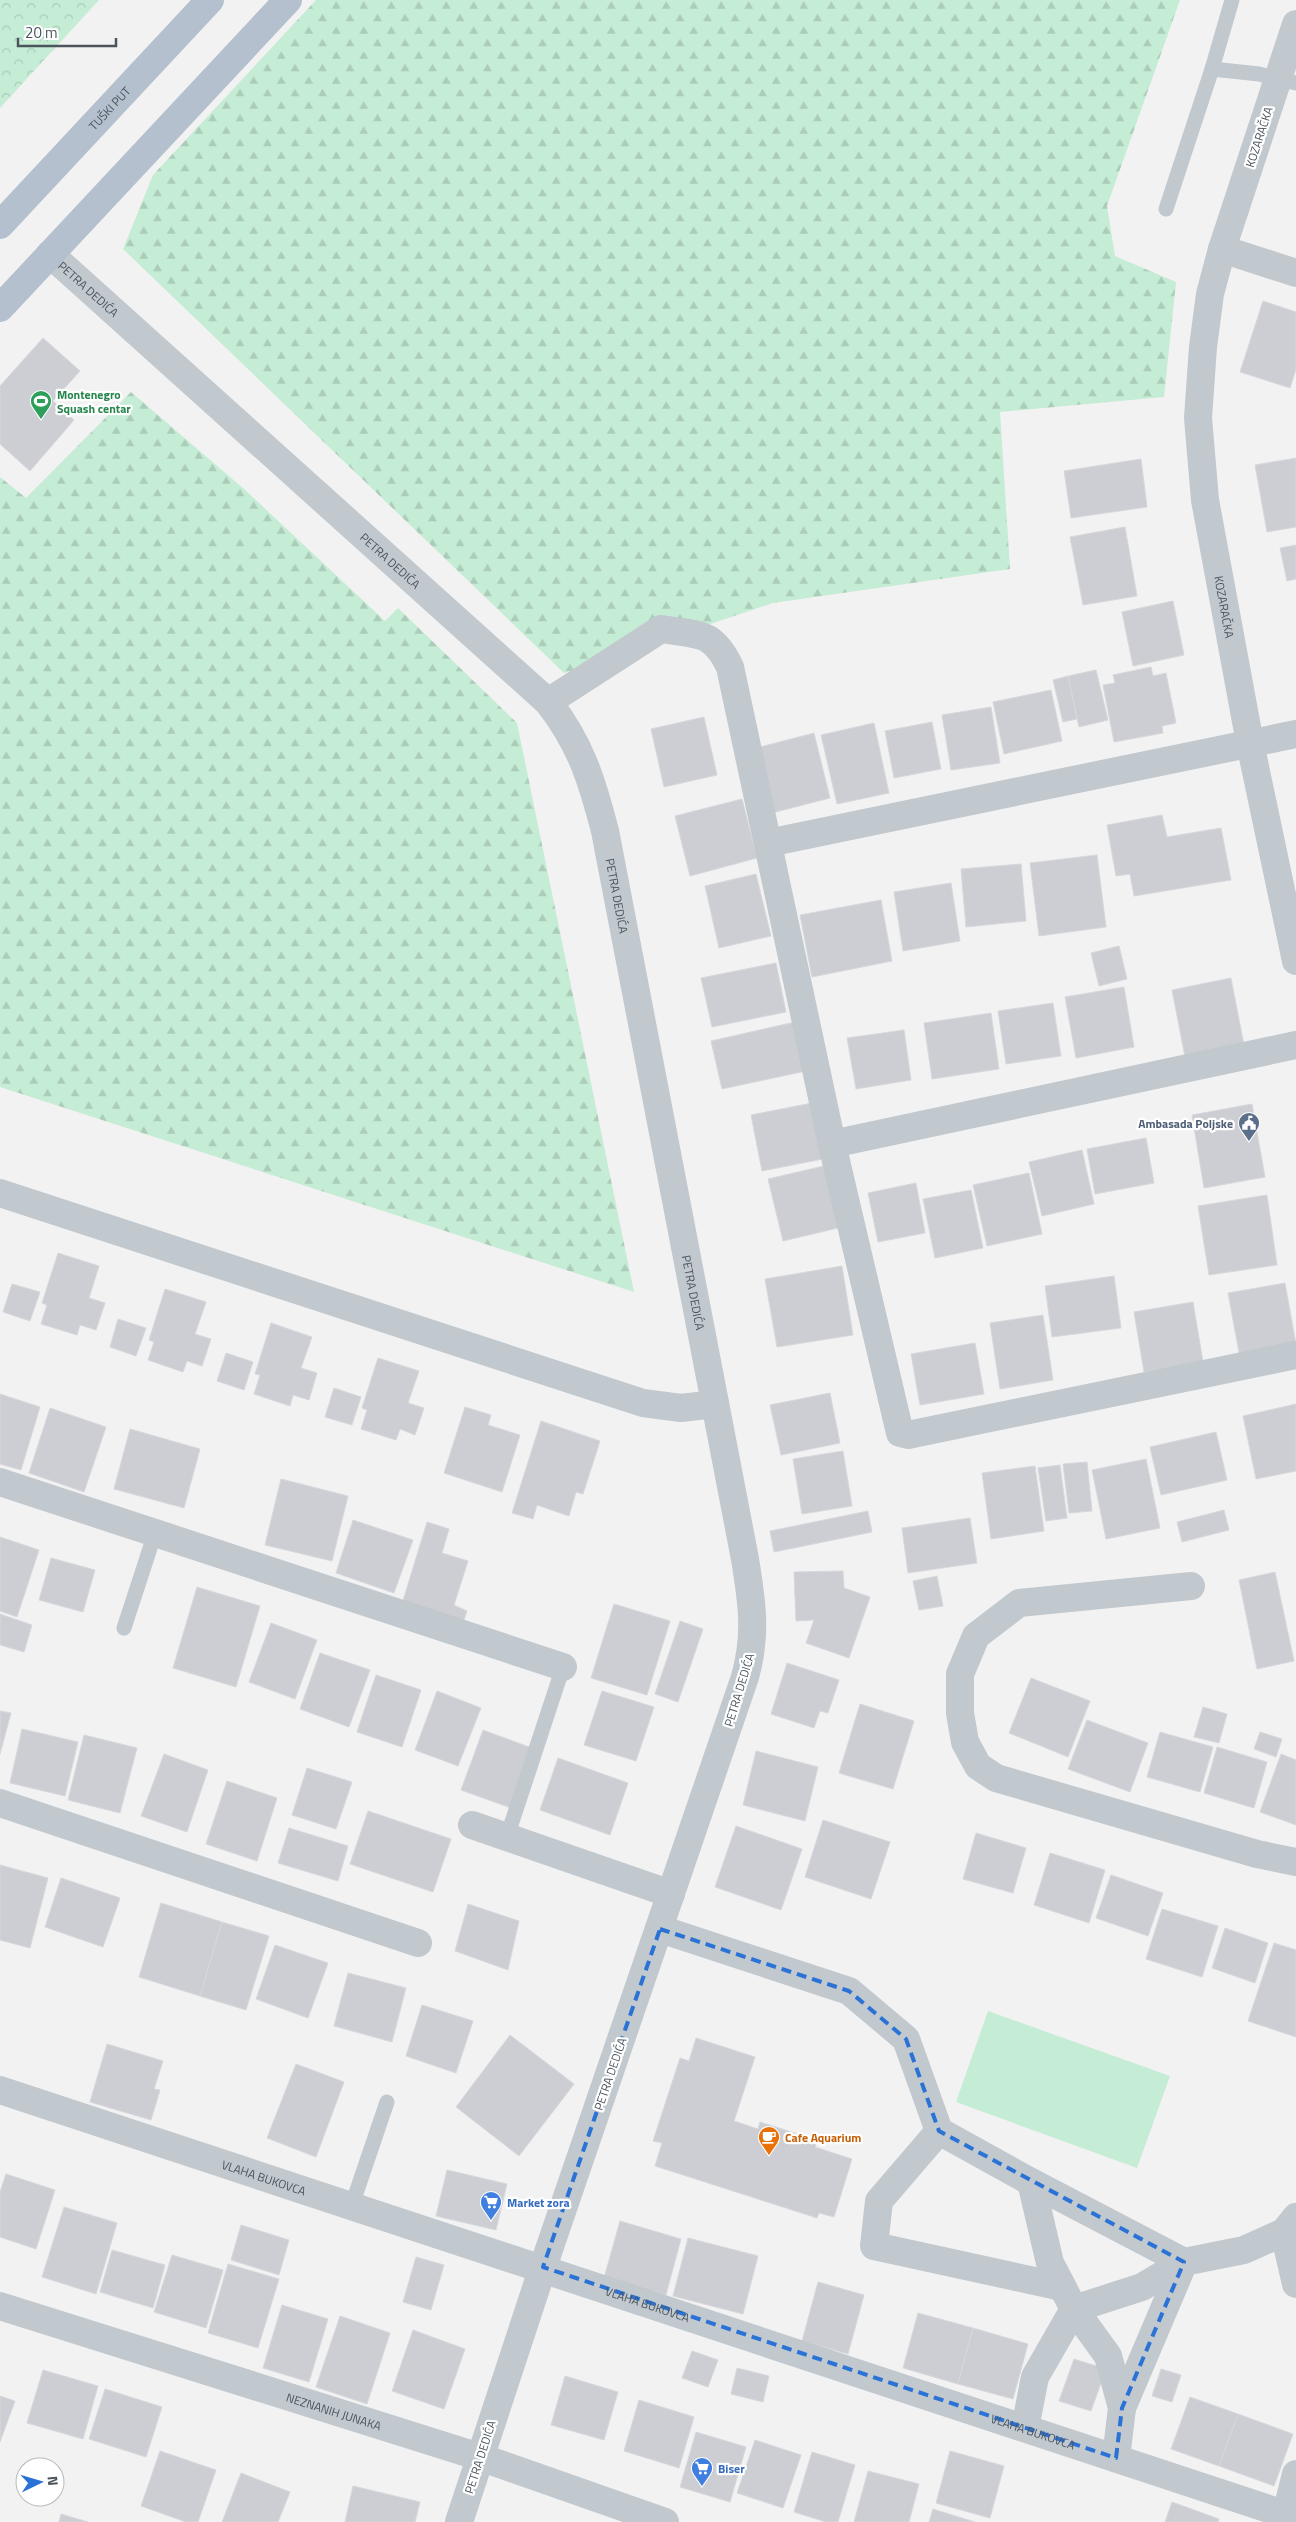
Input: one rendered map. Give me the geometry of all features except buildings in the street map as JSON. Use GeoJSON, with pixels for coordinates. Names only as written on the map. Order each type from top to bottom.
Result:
{"type":"FeatureCollection","features":[{"type":"Feature","properties":{"kind":"main road","name":"TUŠKI PUT"},"geometry":{"type":"LineString","coordinates":[[3,217],[210,0]]}},
{"type":"Feature","properties":{"kind":"main road"},"geometry":{"type":"LineString","coordinates":[[0,308],[288,0]]}},
{"type":"Feature","properties":{"kind":"street","name":"KOZARAČKA"},"geometry":{"type":"LineString","coordinates":[[1296,24],[1287,80],[1222,250],[1210,294],[1203,347],[1198,418],[1204,500],[1250,743],[1296,962]]}},
{"type":"Feature","properties":{"kind":"street"},"geometry":{"type":"LineString","coordinates":[[1222,250],[1296,273]]}},
{"type":"Feature","properties":{"kind":"street","name":"PETRA DEDIĆA"},"geometry":{"type":"LineString","coordinates":[[50,254],[548,702],[569,730],[582,754],[592,778],[605,831],[745,1559],[754,1627],[752,1654],[660,1930],[543,2267],[459,2522]]}},
{"type":"Feature","properties":{"kind":"street"},"geometry":{"type":"LineString","coordinates":[[548,702],[661,629],[707,636],[722,650],[730,667],[832,1144],[900,1433],[908,1435],[1296,1355]]}},
{"type":"Feature","properties":{"kind":"street"},"geometry":{"type":"LineString","coordinates":[[768,843],[1296,734]]}},
{"type":"Feature","properties":{"kind":"street"},"geometry":{"type":"LineString","coordinates":[[832,1144],[1296,1044]]}},
{"type":"Feature","properties":{"kind":"street"},"geometry":{"type":"LineString","coordinates":[[0,1193],[643,1403],[681,1408],[715,1404]]}},
{"type":"Feature","properties":{"kind":"street"},"geometry":{"type":"LineString","coordinates":[[0,1482],[563,1667]]}},
{"type":"Feature","properties":{"kind":"street"},"geometry":{"type":"LineString","coordinates":[[1191,1586],[1018,1603],[976,1636],[960,1674],[960,1713],[965,1742],[978,1766],[996,1778],[1257,1854],[1296,1862]]}},
{"type":"Feature","properties":{"kind":"street"},"geometry":{"type":"LineString","coordinates":[[0,1803],[418,1943]]}},
{"type":"Feature","properties":{"kind":"street"},"geometry":{"type":"LineString","coordinates":[[472,1825],[671,1894]]}},
{"type":"Feature","properties":{"kind":"street"},"geometry":{"type":"LineString","coordinates":[[660,1930],[849,1991],[906,2039],[939,2131],[1031,2182],[1184,2262]]}},
{"type":"Feature","properties":{"kind":"street","name":"VLAHA BUKOVCA"},"geometry":{"type":"LineString","coordinates":[[0,2090],[543,2267],[1291,2516]]}},
{"type":"Feature","properties":{"kind":"street"},"geometry":{"type":"LineString","coordinates":[[939,2131],[878,2201],[874,2246],[1068,2298],[1142,2287],[1184,2262],[1244,2250],[1290,2224],[1296,2284]]}},
{"type":"Feature","properties":{"kind":"street"},"geometry":{"type":"LineString","coordinates":[[1031,2182],[1050,2263],[1068,2298],[1108,2356],[1122,2408]]}},
{"type":"Feature","properties":{"kind":"street"},"geometry":{"type":"LineString","coordinates":[[1116,2458],[1122,2408],[1184,2262]]}},
{"type":"Feature","properties":{"kind":"street"},"geometry":{"type":"LineString","coordinates":[[1025,2428],[1035,2376],[1068,2298]]}},
{"type":"Feature","properties":{"kind":"street","name":"NEZNANIH JUNAKA"},"geometry":{"type":"LineString","coordinates":[[0,2306],[480,2457],[665,2522]]}},
{"type":"Feature","properties":{"kind":"street"},"geometry":{"type":"LineString","coordinates":[[1291,2516],[1296,2474]]}},
{"type":"Feature","properties":{"kind":"lane"},"geometry":{"type":"LineString","coordinates":[[1166,209],[1212,69],[1232,0]]}},
{"type":"Feature","properties":{"kind":"lane"},"geometry":{"type":"LineString","coordinates":[[1212,69],[1287,80]]}},
{"type":"Feature","properties":{"kind":"lane"},"geometry":{"type":"LineString","coordinates":[[124,1628],[155,1533]]}},
{"type":"Feature","properties":{"kind":"lane"},"geometry":{"type":"LineString","coordinates":[[507,1837],[563,1667]]}},
{"type":"Feature","properties":{"kind":"lane"},"geometry":{"type":"LineString","coordinates":[[352,2205],[387,2102]]}},
{"type":"Feature","properties":{"kind":"highlighted area"},"geometry":{"type":"Polygon","coordinates":[[[660,1929],[849,1991],[906,2039],[939,2131],[1184,2262],[1122,2408],[1116,2458],[543,2267],[660,1929]]]}},
{"type":"Feature","properties":{"kind":"green space"},"geometry":{"type":"Polygon","coordinates":[[[0,0],[99,0],[0,108],[0,0]]]}},
{"type":"Feature","properties":{"kind":"green space"},"geometry":{"type":"Polygon","coordinates":[[[316,0],[1180,0],[1107,206],[1115,256],[1176,282],[1164,397],[1000,412],[1010,569],[773,603],[564,673],[123,249],[153,175],[316,0]]]}},
{"type":"Feature","properties":{"kind":"green space"},"geometry":{"type":"Polygon","coordinates":[[[131,392],[244,489],[385,621],[398,608],[517,723],[634,1292],[0,1087],[0,477],[26,498],[131,392]]]}},
{"type":"Feature","properties":{"kind":"green space"},"geometry":{"type":"Polygon","coordinates":[[[988,2011],[1170,2076],[1137,2168],[956,2102],[988,2011]]]}},
{"type":"Feature","properties":{"kind":"place","name":"Montenegro Squash centar"},"geometry":{"type":"Point","coordinates":[41,420]}},
{"type":"Feature","properties":{"kind":"place","name":"Ambasada Poljske"},"geometry":{"type":"Point","coordinates":[1249,1142]}},
{"type":"Feature","properties":{"kind":"place","name":"Cafe Aquarium"},"geometry":{"type":"Point","coordinates":[769,2156]}},
{"type":"Feature","properties":{"kind":"place","name":"Market zora"},"geometry":{"type":"Point","coordinates":[491,2221]}},
{"type":"Feature","properties":{"kind":"place","name":"Biser"},"geometry":{"type":"Point","coordinates":[702,2487]}}]}
